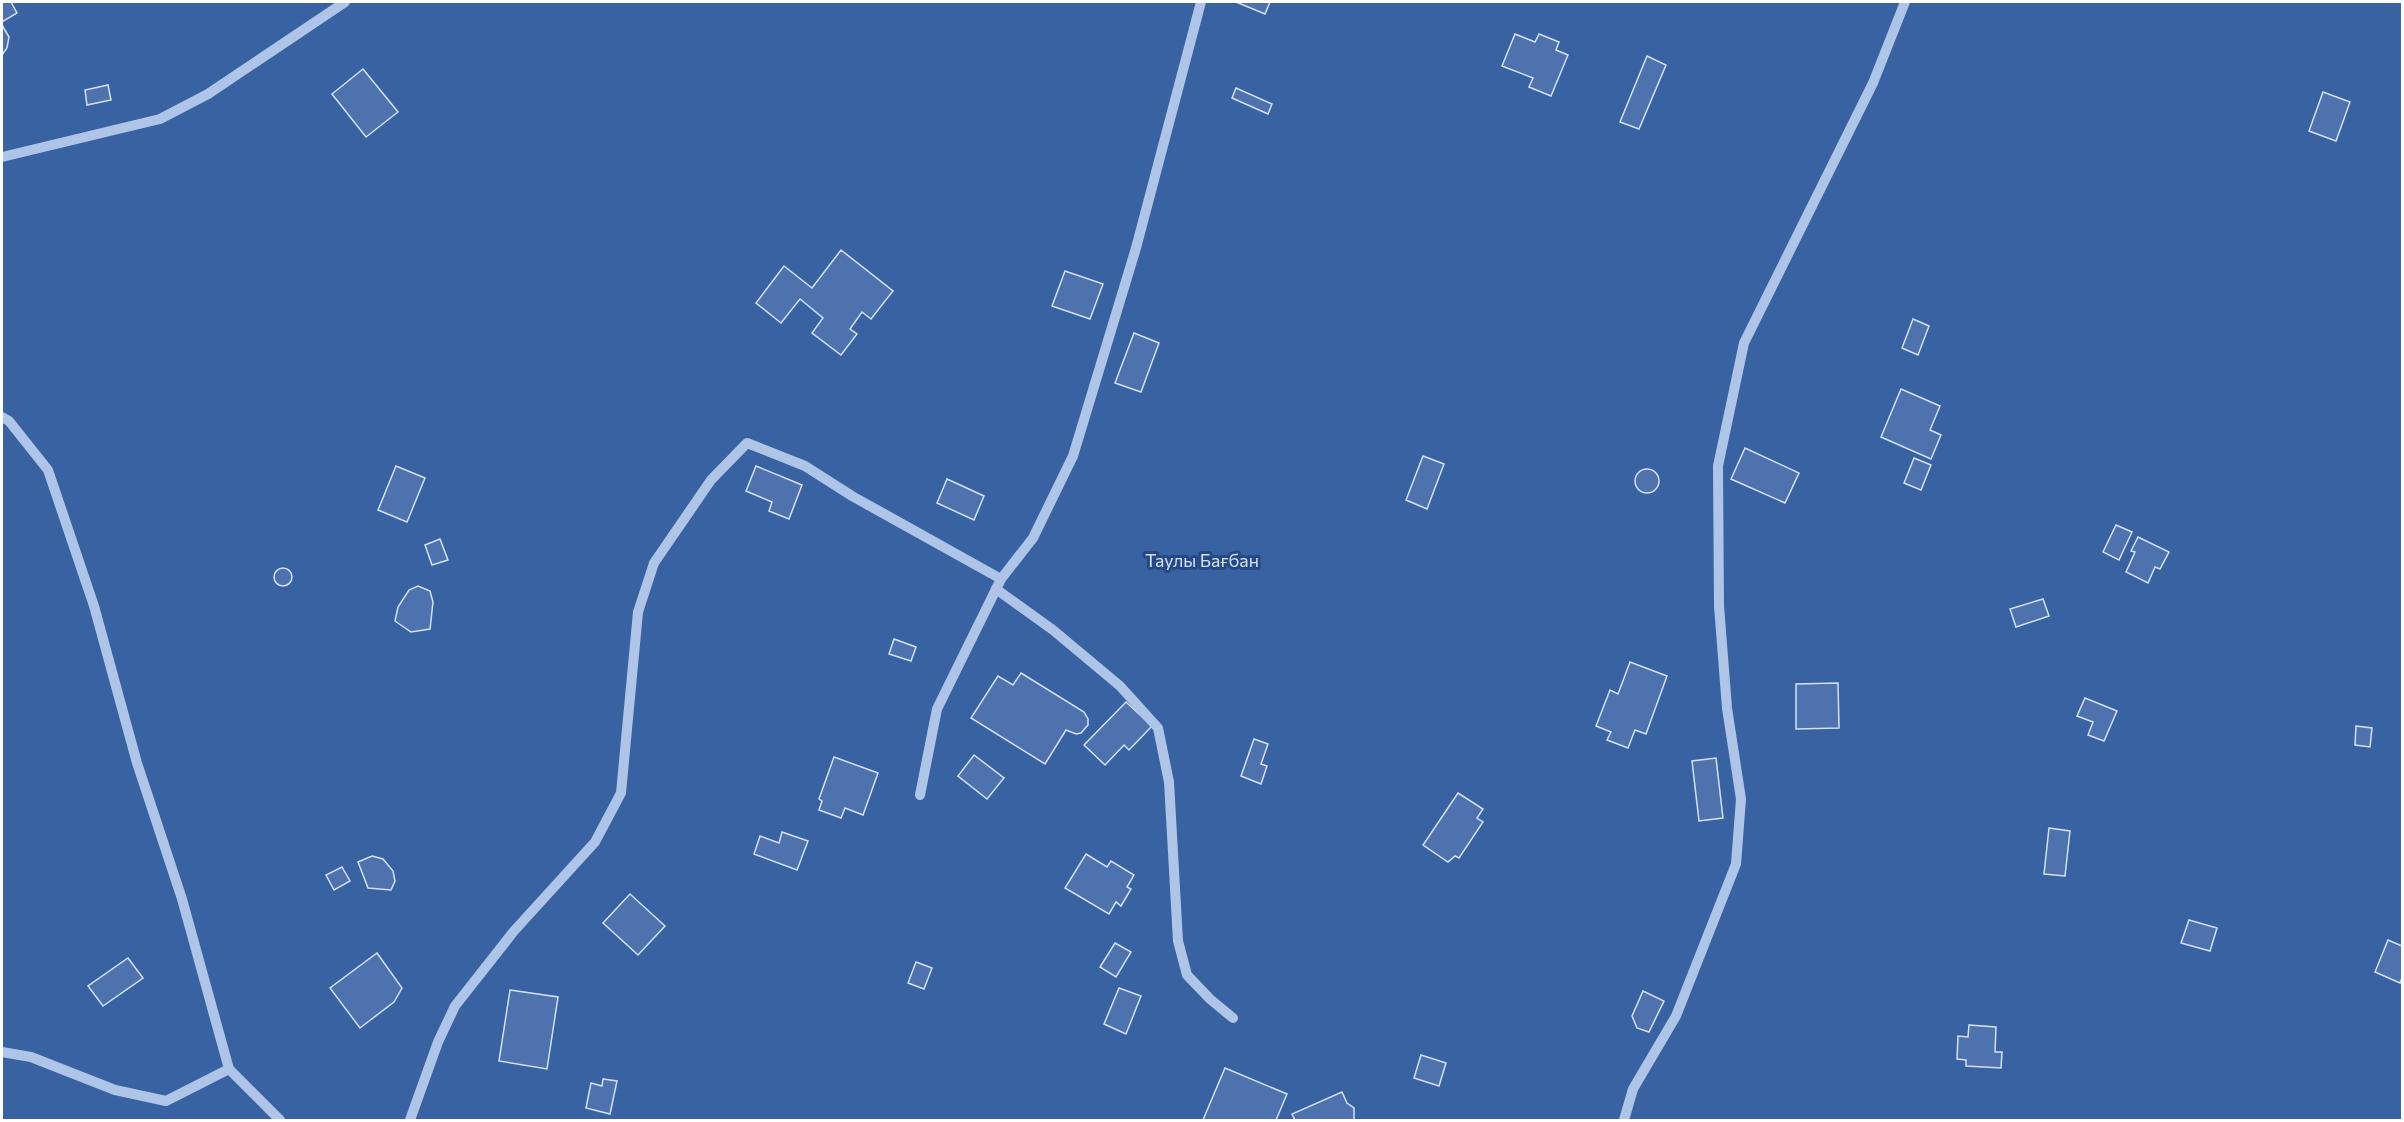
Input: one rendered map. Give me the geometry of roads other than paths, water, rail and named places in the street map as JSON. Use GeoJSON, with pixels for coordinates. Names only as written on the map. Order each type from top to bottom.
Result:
{"type":"FeatureCollection","features":[{"type":"Feature","properties":{"kind":"street"},"geometry":{"type":"LineString","coordinates":[[2,157],[42,145],[160,119],[208,94],[345,2]]}},
{"type":"Feature","properties":{"kind":"street"},"geometry":{"type":"LineString","coordinates":[[920,795],[937,709],[1001,579],[1033,538],[1073,456],[1136,248],[1201,2]]}},
{"type":"Feature","properties":{"kind":"street"},"geometry":{"type":"LineString","coordinates":[[1624,1120],[1633,1089],[1676,1016],[1736,864],[1741,799],[1727,708],[1720,617],[1718,466],[1744,343],[1873,83],[1905,2]]}},
{"type":"Feature","properties":{"kind":"street"},"geometry":{"type":"LineString","coordinates":[[2,417],[9,421],[48,470],[94,606],[137,763],[182,899],[229,1069],[280,1120]]}},
{"type":"Feature","properties":{"kind":"street"},"geometry":{"type":"LineString","coordinates":[[410,1120],[438,1042],[455,1006],[514,932],[595,842],[621,793],[638,612],[654,563],[711,480],[747,442],[805,466],[852,496],[1001,579]]}},
{"type":"Feature","properties":{"kind":"street"},"geometry":{"type":"LineString","coordinates":[[996,589],[1053,630],[1120,686],[1158,728],[1169,782],[1178,941],[1187,975],[1210,999],[1233,1018]]}},
{"type":"Feature","properties":{"kind":"street"},"geometry":{"type":"LineString","coordinates":[[2,1052],[31,1057],[115,1090],[166,1101],[229,1069]]}},
{"type":"Feature","properties":{"kind":"park label","name":"Таулы Бағбан"},"geometry":{"type":"Point","coordinates":[1202,561]}}]}
